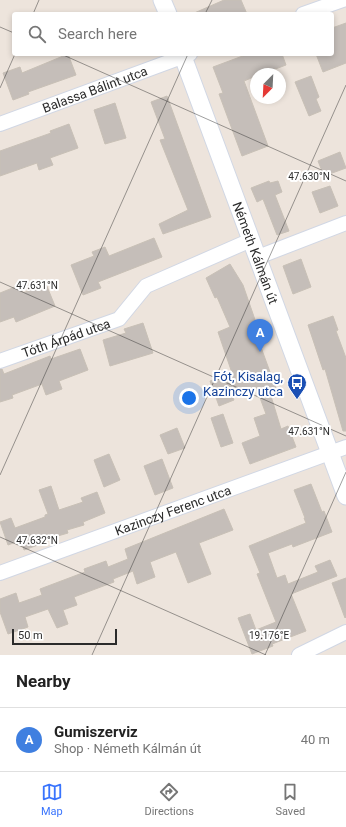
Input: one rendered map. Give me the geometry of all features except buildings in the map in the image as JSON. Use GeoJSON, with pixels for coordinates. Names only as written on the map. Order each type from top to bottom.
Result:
{"type":"FeatureCollection","features":[{"type":"Feature","properties":{"kind":"street"},"geometry":{"type":"LineString","coordinates":[[162,0],[167,12]]}},
{"type":"Feature","properties":{"kind":"street"},"geometry":{"type":"LineString","coordinates":[[309,12],[343,0]]}},
{"type":"Feature","properties":{"kind":"street","name":"Balassa Bálint utca"},"geometry":{"type":"LineString","coordinates":[[0,124],[182,56]]}},
{"type":"Feature","properties":{"kind":"street","name":"Németh Kálmán út"},"geometry":{"type":"LineString","coordinates":[[185,56],[251,240],[338,450],[346,496]]}},
{"type":"Feature","properties":{"kind":"street"},"geometry":{"type":"LineString","coordinates":[[258,257],[346,223]]}},
{"type":"Feature","properties":{"kind":"street","name":"Tóth Árpád utca"},"geometry":{"type":"LineString","coordinates":[[0,361],[119,319],[146,286],[251,240]]}},
{"type":"Feature","properties":{"kind":"street","name":"Kazinczy Ferenc utca"},"geometry":{"type":"LineString","coordinates":[[0,574],[338,450]]}},
{"type":"Feature","properties":{"kind":"street"},"geometry":{"type":"LineString","coordinates":[[299,655],[346,632]]}},
{"type":"Feature","properties":{"kind":"place","name":"Gumiszerviz"},"geometry":{"type":"Point","coordinates":[260,352]}},
{"type":"Feature","properties":{"kind":"place","name":"Fót, Kisalag, Kazinczy utca"},"geometry":{"type":"Point","coordinates":[297,400]}}]}
